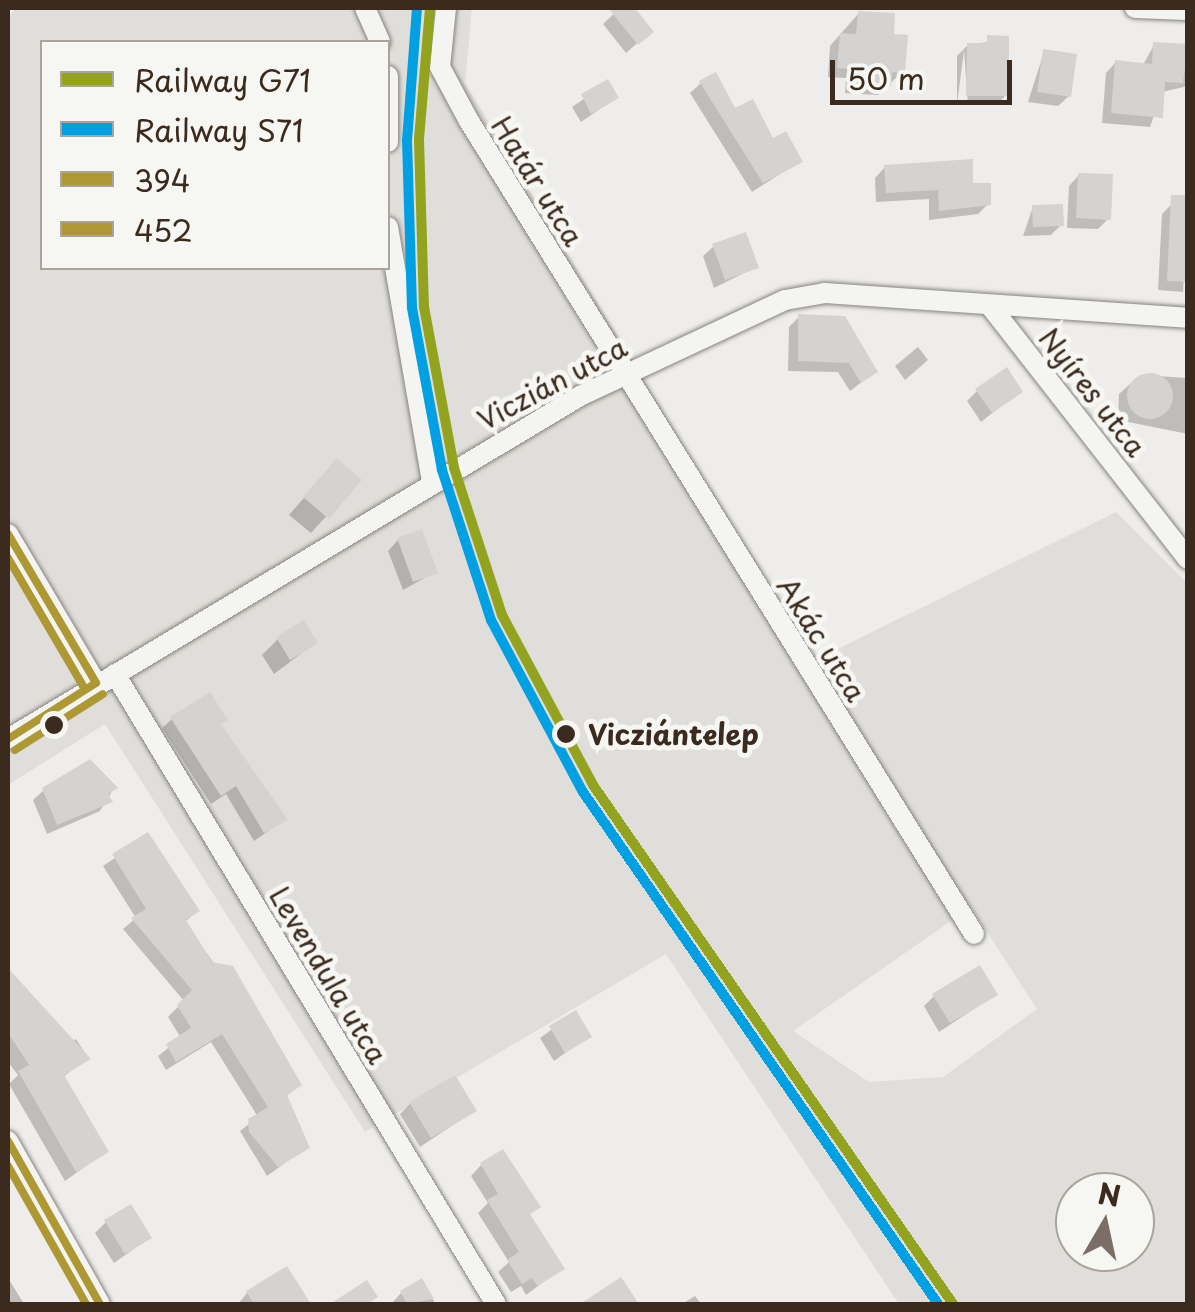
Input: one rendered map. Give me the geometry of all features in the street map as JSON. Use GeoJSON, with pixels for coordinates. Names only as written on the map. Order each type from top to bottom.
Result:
{"type":"FeatureCollection","features":[{"type":"Feature","properties":{"kind":"street"},"geometry":{"type":"LineString","coordinates":[[365,8],[379,40]]}},
{"type":"Feature","properties":{"kind":"street","name":"Határ utca"},"geometry":{"type":"LineString","coordinates":[[446,8],[440,67],[624,373]]}},
{"type":"Feature","properties":{"kind":"street"},"geometry":{"type":"LineString","coordinates":[[1134,8],[1188,10]]}},
{"type":"Feature","properties":{"kind":"street"},"geometry":{"type":"LineString","coordinates":[[390,239],[432,481]]}},
{"type":"Feature","properties":{"kind":"street","name":"Viczián utca"},"geometry":{"type":"LineString","coordinates":[[8,739],[432,481],[624,373],[800,295],[1188,318]]}},
{"type":"Feature","properties":{"kind":"street","name":"Nyíres utca"},"geometry":{"type":"LineString","coordinates":[[992,307],[1188,558]]}},
{"type":"Feature","properties":{"kind":"street","name":"Akác utca"},"geometry":{"type":"LineString","coordinates":[[624,373],[974,934]]}},
{"type":"Feature","properties":{"kind":"street","name":"Levendula utca"},"geometry":{"type":"LineString","coordinates":[[8,534],[106,679],[496,1304]]}},
{"type":"Feature","properties":{"kind":"street"},"geometry":{"type":"LineString","coordinates":[[8,1141],[100,1304]]}},
{"type":"Feature","properties":{"kind":"shaded area"},"geometry":{"type":"Polygon","coordinates":[[[17,8],[472,8],[465,83],[813,661],[1116,512],[1187,583],[1187,1304],[899,1304],[666,954],[365,1132],[105,724],[8,785],[8,16],[17,8]],[[971,907],[793,1031],[869,1082],[943,1077],[1037,1009],[971,907]]]}},
{"type":"Feature","properties":{"kind":"building"},"geometry":{"type":"Polygon","coordinates":[[[608,8],[635,8],[654,32],[638,45],[608,8]]]}},
{"type":"Feature","properties":{"kind":"building"},"geometry":{"type":"Polygon","coordinates":[[[858,11],[895,13],[894,34],[908,35],[905,73],[892,72],[891,86],[855,84],[856,69],[837,68],[840,33],[856,34],[858,11]]]}},
{"type":"Feature","properties":{"kind":"building"},"geometry":{"type":"Polygon","coordinates":[[[987,35],[1009,36],[1009,96],[966,96],[967,43],[987,43],[987,35]]]}},
{"type":"Feature","properties":{"kind":"building"},"geometry":{"type":"Polygon","coordinates":[[[1153,42],[1188,44],[1183,83],[1165,82],[1163,118],[1111,113],[1115,60],[1152,64],[1153,42]]]}},
{"type":"Feature","properties":{"kind":"building"},"geometry":{"type":"Polygon","coordinates":[[[1043,49],[1077,54],[1071,97],[1037,92],[1043,49]]]}},
{"type":"Feature","properties":{"kind":"building"},"geometry":{"type":"Polygon","coordinates":[[[716,72],[735,108],[753,99],[773,138],[786,131],[803,162],[763,183],[699,81],[716,72]]]}},
{"type":"Feature","properties":{"kind":"building"},"geometry":{"type":"Polygon","coordinates":[[[608,79],[619,98],[591,114],[581,94],[608,79]]]}},
{"type":"Feature","properties":{"kind":"building"},"geometry":{"type":"Polygon","coordinates":[[[973,159],[973,183],[991,183],[991,205],[939,211],[938,190],[886,193],[884,165],[973,159]]]}},
{"type":"Feature","properties":{"kind":"building"},"geometry":{"type":"Polygon","coordinates":[[[1078,173],[1113,174],[1111,220],[1076,218],[1078,173]]]}},
{"type":"Feature","properties":{"kind":"building"},"geometry":{"type":"Polygon","coordinates":[[[1171,195],[1188,195],[1188,282],[1167,281],[1171,195]]]}},
{"type":"Feature","properties":{"kind":"building"},"geometry":{"type":"Polygon","coordinates":[[[1063,204],[1064,226],[1033,227],[1032,205],[1063,204]]]}},
{"type":"Feature","properties":{"kind":"building"},"geometry":{"type":"Polygon","coordinates":[[[746,232],[759,268],[725,280],[712,244],[746,232]]]}},
{"type":"Feature","properties":{"kind":"building"},"geometry":{"type":"Polygon","coordinates":[[[798,314],[845,316],[878,372],[861,383],[849,363],[798,361],[798,314]]]}},
{"type":"Feature","properties":{"kind":"building"},"geometry":{"type":"Polygon","coordinates":[[[1007,367],[1023,392],[992,413],[975,389],[1007,367]]]}},
{"type":"Feature","properties":{"kind":"building"},"geometry":{"type":"Polygon","coordinates":[[[1150,373],[1167,379],[1173,396],[1167,413],[1150,419],[1133,413],[1127,396],[1133,379],[1150,373]]]}},
{"type":"Feature","properties":{"kind":"building"},"geometry":{"type":"Polygon","coordinates":[[[337,458],[362,480],[329,519],[303,497],[337,458]]]}},
{"type":"Feature","properties":{"kind":"building"},"geometry":{"type":"Polygon","coordinates":[[[422,529],[438,573],[413,582],[397,538],[422,529]]]}},
{"type":"Feature","properties":{"kind":"building"},"geometry":{"type":"Polygon","coordinates":[[[304,620],[318,643],[290,660],[276,637],[304,620]]]}},
{"type":"Feature","properties":{"kind":"building"},"geometry":{"type":"Polygon","coordinates":[[[210,692],[228,720],[221,724],[288,820],[264,833],[236,786],[221,796],[170,717],[210,692]]]}},
{"type":"Feature","properties":{"kind":"building"},"geometry":{"type":"Polygon","coordinates":[[[90,759],[118,788],[108,794],[113,802],[57,825],[42,788],[90,759]]]}},
{"type":"Feature","properties":{"kind":"building"},"geometry":{"type":"Polygon","coordinates":[[[148,832],[200,911],[186,920],[212,962],[233,966],[302,1085],[287,1095],[310,1148],[278,1167],[249,1132],[248,1119],[268,1107],[222,1034],[176,1062],[166,1044],[191,1028],[177,1005],[192,990],[131,918],[146,909],[112,854],[148,832]]]}},
{"type":"Feature","properties":{"kind":"building"},"geometry":{"type":"Polygon","coordinates":[[[980,965],[998,995],[950,1023],[932,994],[980,965]]]}},
{"type":"Feature","properties":{"kind":"building"},"geometry":{"type":"Polygon","coordinates":[[[8,968],[91,1059],[64,1075],[109,1152],[76,1172],[18,1071],[29,1065],[8,1033],[8,968]]]}},
{"type":"Feature","properties":{"kind":"building"},"geometry":{"type":"Polygon","coordinates":[[[576,1010],[592,1037],[565,1053],[549,1026],[576,1010]]]}},
{"type":"Feature","properties":{"kind":"building"},"geometry":{"type":"Polygon","coordinates":[[[455,1075],[477,1111],[431,1138],[409,1102],[455,1075]]]}},
{"type":"Feature","properties":{"kind":"building"},"geometry":{"type":"Polygon","coordinates":[[[503,1149],[541,1207],[530,1214],[565,1269],[537,1286],[532,1278],[522,1284],[507,1260],[519,1252],[487,1200],[498,1194],[480,1163],[503,1149]]]}},
{"type":"Feature","properties":{"kind":"building"},"geometry":{"type":"Polygon","coordinates":[[[131,1204],[152,1238],[125,1254],[104,1220],[131,1204]]]}},
{"type":"Feature","properties":{"kind":"building"},"geometry":{"type":"Polygon","coordinates":[[[287,1266],[311,1304],[254,1304],[246,1291],[287,1266]]]}},
{"type":"Feature","properties":{"kind":"building"},"geometry":{"type":"Polygon","coordinates":[[[621,1277],[639,1304],[580,1304],[621,1277]]]}},
{"type":"Feature","properties":{"kind":"building"},"geometry":{"type":"Polygon","coordinates":[[[422,1278],[434,1299],[407,1304],[400,1291],[422,1278]]]}},
{"type":"Feature","properties":{"kind":"building"},"geometry":{"type":"Polygon","coordinates":[[[367,1280],[378,1297],[367,1304],[330,1304],[367,1280]]]}},
{"type":"Feature","properties":{"kind":"rail line","name":"S71"},"geometry":{"type":"LineString","coordinates":[[417,8],[407,140],[412,308],[442,470],[491,620],[583,792],[938,1304]]}},
{"type":"Feature","properties":{"kind":"rail line","name":"G71"},"geometry":{"type":"LineString","coordinates":[[430,8],[419,140],[424,307],[454,468],[502,615],[593,785],[953,1304]]}},
{"type":"Feature","properties":{"kind":"transit line","name":"394"},"geometry":{"type":"LineString","coordinates":[[8,534],[96,683]]}},
{"type":"Feature","properties":{"kind":"transit line","name":"452"},"geometry":{"type":"LineString","coordinates":[[8,558],[85,689]]}},
{"type":"Feature","properties":{"kind":"transit line","name":"394"},"geometry":{"type":"LineString","coordinates":[[8,739],[96,683]]}},
{"type":"Feature","properties":{"kind":"transit line","name":"452"},"geometry":{"type":"LineString","coordinates":[[15,750],[103,694]]}},
{"type":"Feature","properties":{"kind":"transit line","name":"394"},"geometry":{"type":"LineString","coordinates":[[8,1141],[100,1304]]}},
{"type":"Feature","properties":{"kind":"transit line","name":"452"},"geometry":{"type":"LineString","coordinates":[[8,1166],[86,1304]]}},
{"type":"Feature","properties":{"kind":"place","name":"Vicziántelep"},"geometry":{"type":"Point","coordinates":[566,734]}}]}
